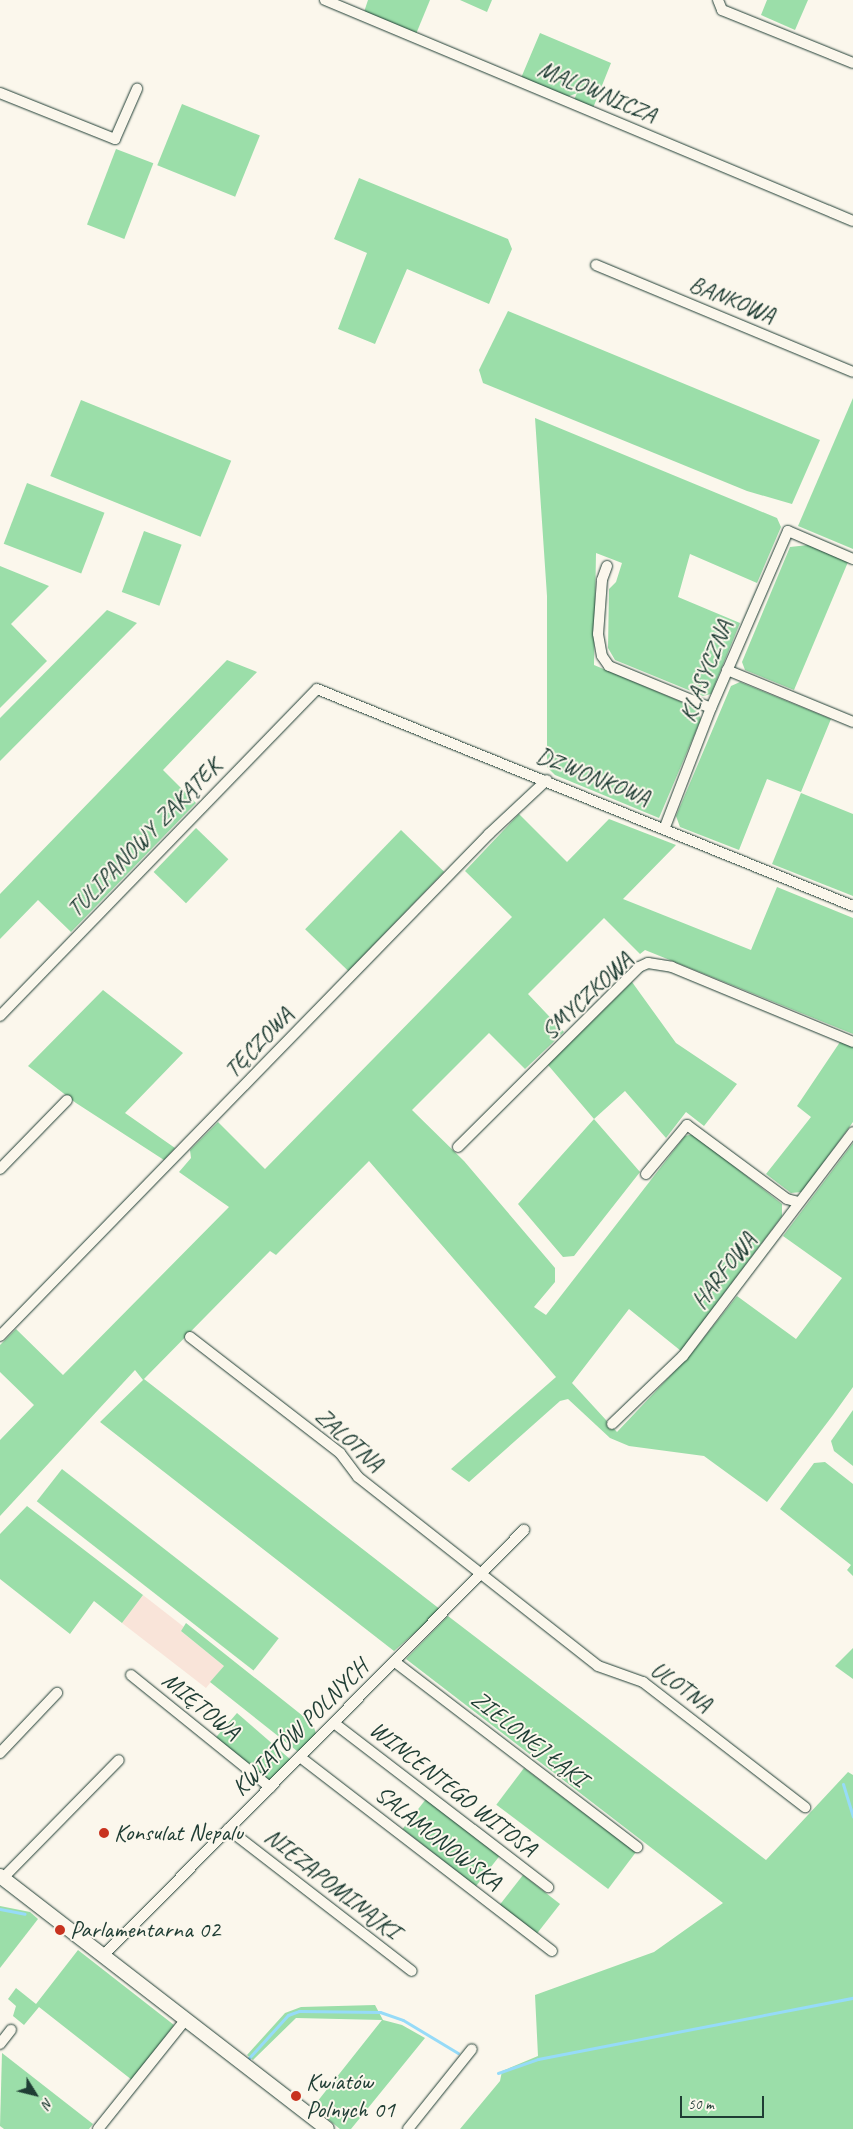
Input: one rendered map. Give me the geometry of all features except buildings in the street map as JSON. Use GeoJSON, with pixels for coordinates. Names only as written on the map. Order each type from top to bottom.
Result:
{"type":"FeatureCollection","features":[{"type":"Feature","properties":{"kind":"street","name":"MALOWNICZA"},"geometry":{"type":"LineString","coordinates":[[324,0],[853,221]]}},
{"type":"Feature","properties":{"kind":"street"},"geometry":{"type":"LineString","coordinates":[[718,0],[722,10],[853,64]]}},
{"type":"Feature","properties":{"kind":"street"},"geometry":{"type":"LineString","coordinates":[[0,93],[115,139],[137,89]]}},
{"type":"Feature","properties":{"kind":"street","name":"BANKOWA"},"geometry":{"type":"LineString","coordinates":[[596,265],[853,372]]}},
{"type":"Feature","properties":{"kind":"street","name":"KLASYCZNA"},"geometry":{"type":"LineString","coordinates":[[665,828],[711,708],[788,531],[853,559]]}},
{"type":"Feature","properties":{"kind":"street"},"geometry":{"type":"LineString","coordinates":[[607,566],[602,580],[598,634],[602,656],[609,666],[711,708]]}},
{"type":"Feature","properties":{"kind":"street"},"geometry":{"type":"LineString","coordinates":[[727,670],[853,722]]}},
{"type":"Feature","properties":{"kind":"street","name":"DZWONKOWA"},"geometry":{"type":"LineString","coordinates":[[317,688],[853,906]]}},
{"type":"Feature","properties":{"kind":"street","name":"TULIPANOWY ZAKĄTEK"},"geometry":{"type":"LineString","coordinates":[[0,1016],[317,688]]}},
{"type":"Feature","properties":{"kind":"street","name":"TĘCZOWA"},"geometry":{"type":"LineString","coordinates":[[0,1336],[489,834],[546,780]]}},
{"type":"Feature","properties":{"kind":"street","name":"SMYCZKOWA"},"geometry":{"type":"LineString","coordinates":[[458,1147],[634,973],[648,963],[672,967],[853,1042]]}},
{"type":"Feature","properties":{"kind":"street"},"geometry":{"type":"LineString","coordinates":[[0,1169],[67,1100]]}},
{"type":"Feature","properties":{"kind":"street"},"geometry":{"type":"LineString","coordinates":[[646,1174],[687,1125],[787,1199],[798,1202]]}},
{"type":"Feature","properties":{"kind":"street","name":"HARFOWA"},"geometry":{"type":"LineString","coordinates":[[612,1424],[683,1356],[790,1218],[798,1202],[807,1196],[853,1132]]}},
{"type":"Feature","properties":{"kind":"street","name":"ZALOTNA"},"geometry":{"type":"LineString","coordinates":[[190,1336],[340,1453],[358,1477],[480,1574]]}},
{"type":"Feature","properties":{"kind":"street","name":"KWIATÓW POLNYCH"},"geometry":{"type":"LineString","coordinates":[[104,1955],[334,1722],[396,1662],[524,1530]]}},
{"type":"Feature","properties":{"kind":"street","name":"ULOTNA"},"geometry":{"type":"LineString","coordinates":[[480,1574],[598,1666],[643,1682],[805,1807]]}},
{"type":"Feature","properties":{"kind":"street","name":"ZIELONEJ ŁĄKI"},"geometry":{"type":"LineString","coordinates":[[396,1662],[637,1848]]}},
{"type":"Feature","properties":{"kind":"street","name":"MIĘTOWA"},"geometry":{"type":"LineString","coordinates":[[131,1675],[270,1787]]}},
{"type":"Feature","properties":{"kind":"street"},"geometry":{"type":"LineString","coordinates":[[0,1753],[57,1693]]}},
{"type":"Feature","properties":{"kind":"street","name":"WINCENTEGO WITOSA"},"geometry":{"type":"LineString","coordinates":[[334,1722],[548,1887]]}},
{"type":"Feature","properties":{"kind":"street","name":"SALAMONOWSKA"},"geometry":{"type":"LineString","coordinates":[[300,1757],[552,1951]]}},
{"type":"Feature","properties":{"kind":"street"},"geometry":{"type":"LineString","coordinates":[[119,1760],[2,1877],[327,2129]]}},
{"type":"Feature","properties":{"kind":"street","name":"NIEZAPOMINAJKI"},"geometry":{"type":"LineString","coordinates":[[228,1829],[412,1972]]}},
{"type":"Feature","properties":{"kind":"street"},"geometry":{"type":"LineString","coordinates":[[98,2129],[186,2019]]}},
{"type":"Feature","properties":{"kind":"street"},"geometry":{"type":"LineString","coordinates":[[0,2044],[11,2030]]}},
{"type":"Feature","properties":{"kind":"street"},"geometry":{"type":"LineString","coordinates":[[408,2129],[472,2050]]}},
{"type":"Feature","properties":{"kind":"shaded area"},"geometry":{"type":"Polygon","coordinates":[[[143,1595],[184,1627],[181,1631],[224,1666],[206,1688],[122,1623],[143,1595]]]}},
{"type":"Feature","properties":{"kind":"green space"},"geometry":{"type":"Polygon","coordinates":[[[368,0],[430,0],[416,34],[364,12],[368,0]]]}},
{"type":"Feature","properties":{"kind":"green space"},"geometry":{"type":"Polygon","coordinates":[[[460,0],[492,0],[487,12],[460,0]]]}},
{"type":"Feature","properties":{"kind":"green space"},"geometry":{"type":"Polygon","coordinates":[[[767,0],[808,0],[795,30],[761,15],[767,0]]]}},
{"type":"Feature","properties":{"kind":"green space"},"geometry":{"type":"Polygon","coordinates":[[[540,33],[611,63],[593,108],[574,100],[577,93],[567,97],[521,78],[540,33]]]}},
{"type":"Feature","properties":{"kind":"green space"},"geometry":{"type":"Polygon","coordinates":[[[182,104],[260,135],[235,197],[157,165],[182,104]]]}},
{"type":"Feature","properties":{"kind":"green space"},"geometry":{"type":"Polygon","coordinates":[[[116,149],[153,163],[124,239],[87,225],[116,149]]]}},
{"type":"Feature","properties":{"kind":"green space"},"geometry":{"type":"Polygon","coordinates":[[[359,178],[508,239],[512,249],[489,304],[407,269],[375,344],[338,329],[367,253],[334,239],[359,178]]]}},
{"type":"Feature","properties":{"kind":"green space"},"geometry":{"type":"Polygon","coordinates":[[[508,311],[820,440],[792,504],[747,491],[483,383],[479,370],[508,311]]]}},
{"type":"Feature","properties":{"kind":"green space"},"geometry":{"type":"Polygon","coordinates":[[[853,398],[853,549],[798,526],[853,398]]]}},
{"type":"Feature","properties":{"kind":"green space"},"geometry":{"type":"Polygon","coordinates":[[[81,400],[231,461],[200,537],[50,476],[81,400]]]}},
{"type":"Feature","properties":{"kind":"green space"},"geometry":{"type":"Polygon","coordinates":[[[535,418],[777,518],[781,527],[757,583],[690,554],[678,597],[740,623],[711,694],[703,696],[615,660],[608,648],[609,589],[616,582],[622,563],[596,553],[594,665],[696,708],[701,719],[659,818],[555,775],[547,767],[547,596],[535,418]]]}},
{"type":"Feature","properties":{"kind":"green space"},"geometry":{"type":"Polygon","coordinates":[[[27,483],[104,513],[81,573],[4,544],[27,483]]]}},
{"type":"Feature","properties":{"kind":"green space"},"geometry":{"type":"Polygon","coordinates":[[[144,531],[182,545],[159,606],[122,592],[144,531]]]}},
{"type":"Feature","properties":{"kind":"green space"},"geometry":{"type":"Polygon","coordinates":[[[808,545],[848,562],[794,690],[745,670],[742,662],[790,547],[808,545]]]}},
{"type":"Feature","properties":{"kind":"green space"},"geometry":{"type":"Polygon","coordinates":[[[0,566],[49,586],[11,624],[47,661],[0,708],[0,566]]]}},
{"type":"Feature","properties":{"kind":"green space"},"geometry":{"type":"Polygon","coordinates":[[[107,610],[137,623],[0,761],[0,718],[107,610]]]}},
{"type":"Feature","properties":{"kind":"green space"},"geometry":{"type":"Polygon","coordinates":[[[227,660],[257,672],[163,770],[196,803],[71,932],[38,900],[0,939],[0,894],[227,660]]]}},
{"type":"Feature","properties":{"kind":"green space"},"geometry":{"type":"Polygon","coordinates":[[[740,682],[831,719],[801,792],[767,779],[739,850],[680,827],[676,816],[731,686],[740,682]]]}},
{"type":"Feature","properties":{"kind":"green space"},"geometry":{"type":"Polygon","coordinates":[[[801,793],[853,814],[853,896],[772,864],[801,793]]]}},
{"type":"Feature","properties":{"kind":"green space"},"geometry":{"type":"Polygon","coordinates":[[[519,814],[567,862],[609,819],[676,845],[623,899],[751,950],[777,887],[853,918],[853,1034],[645,950],[640,954],[604,918],[528,994],[564,1032],[525,1069],[489,1033],[412,1110],[464,1161],[555,1268],[555,1282],[534,1307],[546,1315],[685,1136],[693,1134],[782,1204],[782,1216],[681,1351],[629,1309],[572,1383],[617,1432],[691,1354],[737,1296],[796,1339],[842,1278],[783,1236],[853,1143],[853,1387],[833,1415],[767,1502],[704,1456],[629,1446],[610,1438],[568,1399],[560,1401],[469,1482],[451,1469],[556,1377],[369,1161],[276,1255],[270,1251],[144,1379],[441,1610],[394,1651],[100,1422],[143,1380],[135,1370],[0,1516],[0,1440],[34,1405],[0,1372],[0,1345],[16,1329],[63,1375],[229,1207],[179,1172],[191,1158],[190,1150],[218,1122],[265,1169],[431,1000],[512,917],[465,871],[519,814]]]}},
{"type":"Feature","properties":{"kind":"green space"},"geometry":{"type":"Polygon","coordinates":[[[196,828],[228,859],[186,903],[154,872],[196,828]]]}},
{"type":"Feature","properties":{"kind":"green space"},"geometry":{"type":"Polygon","coordinates":[[[401,830],[444,872],[348,971],[305,929],[401,830]]]}},
{"type":"Feature","properties":{"kind":"green space"},"geometry":{"type":"Polygon","coordinates":[[[632,982],[676,1043],[737,1084],[704,1126],[686,1112],[666,1138],[625,1091],[594,1119],[548,1065],[632,982]]]}},
{"type":"Feature","properties":{"kind":"green space"},"geometry":{"type":"Polygon","coordinates":[[[103,990],[183,1053],[125,1113],[175,1148],[164,1160],[76,1103],[28,1066],[103,990]]]}},
{"type":"Feature","properties":{"kind":"green space"},"geometry":{"type":"Polygon","coordinates":[[[840,1042],[853,1047],[853,1122],[802,1192],[791,1193],[766,1174],[811,1117],[797,1106],[840,1042]]]}},
{"type":"Feature","properties":{"kind":"green space"},"geometry":{"type":"Polygon","coordinates":[[[594,1119],[640,1172],[574,1256],[563,1257],[518,1204],[594,1119]]]}},
{"type":"Feature","properties":{"kind":"green space"},"geometry":{"type":"Polygon","coordinates":[[[853,1410],[853,1466],[834,1451],[831,1441],[853,1410]]]}},
{"type":"Feature","properties":{"kind":"green space"},"geometry":{"type":"Polygon","coordinates":[[[825,1462],[853,1484],[853,1576],[847,1570],[851,1565],[780,1509],[814,1463],[825,1462]]]}},
{"type":"Feature","properties":{"kind":"green space"},"geometry":{"type":"Polygon","coordinates":[[[62,1469],[279,1638],[253,1671],[37,1501],[62,1469]]]}},
{"type":"Feature","properties":{"kind":"green space"},"geometry":{"type":"Polygon","coordinates":[[[27,1506],[143,1595],[122,1623],[94,1601],[70,1634],[0,1579],[0,1534],[27,1506]]]}},
{"type":"Feature","properties":{"kind":"green space"},"geometry":{"type":"Polygon","coordinates":[[[448,1616],[766,1860],[848,1772],[853,1775],[853,2129],[460,2129],[500,2081],[502,2071],[538,2056],[535,1995],[654,1952],[723,1903],[406,1659],[448,1616]]]}},
{"type":"Feature","properties":{"kind":"green space"},"geometry":{"type":"Polygon","coordinates":[[[186,1623],[313,1724],[316,1734],[302,1749],[297,1751],[210,1682],[224,1666],[181,1631],[186,1623]]]}},
{"type":"Feature","properties":{"kind":"green space"},"geometry":{"type":"Polygon","coordinates":[[[853,1648],[853,1679],[835,1666],[853,1648]]]}},
{"type":"Feature","properties":{"kind":"green space"},"geometry":{"type":"Polygon","coordinates":[[[237,1713],[291,1760],[270,1784],[216,1737],[237,1713]]]}},
{"type":"Feature","properties":{"kind":"green space"},"geometry":{"type":"Polygon","coordinates":[[[524,1768],[636,1852],[608,1889],[496,1805],[524,1768]]]}},
{"type":"Feature","properties":{"kind":"green space"},"geometry":{"type":"Polygon","coordinates":[[[426,1799],[499,1856],[476,1886],[403,1829],[426,1799]]]}},
{"type":"Feature","properties":{"kind":"green space"},"geometry":{"type":"Polygon","coordinates":[[[523,1875],[560,1904],[536,1935],[499,1906],[523,1875]]]}},
{"type":"Feature","properties":{"kind":"green space"},"geometry":{"type":"Polygon","coordinates":[[[0,1906],[30,1912],[38,1919],[0,1968],[0,1906]]]}},
{"type":"Feature","properties":{"kind":"green space"},"geometry":{"type":"Polygon","coordinates":[[[78,1950],[174,2025],[132,2080],[39,2007],[24,2025],[13,2016],[16,2006],[8,1999],[16,1988],[36,2004],[78,1950]]]}},
{"type":"Feature","properties":{"kind":"green space"},"geometry":{"type":"Polygon","coordinates":[[[375,2005],[383,2020],[402,2025],[425,2038],[351,2129],[340,2129],[313,2107],[382,2020],[296,2018],[253,2060],[247,2055],[285,2013],[301,2007],[375,2005]]]}},
{"type":"Feature","properties":{"kind":"green space"},"geometry":{"type":"Polygon","coordinates":[[[2,2053],[93,2124],[89,2129],[4,2129],[0,2126],[2,2053]]]}},
{"type":"Feature","properties":{"kind":"waterway"},"geometry":{"type":"LineString","coordinates":[[843,1784],[853,1816]]}},
{"type":"Feature","properties":{"kind":"waterway"},"geometry":{"type":"LineString","coordinates":[[0,1909],[25,1914]]}},
{"type":"Feature","properties":{"kind":"waterway"},"geometry":{"type":"LineString","coordinates":[[498,2073],[538,2059],[853,1998]]}},
{"type":"Feature","properties":{"kind":"waterway"},"geometry":{"type":"LineString","coordinates":[[249,2058],[288,2015],[299,2011],[380,2012],[403,2020],[458,2053]]}},
{"type":"Feature","properties":{"kind":"place","name":"Konsulat Nepalu"},"geometry":{"type":"Point","coordinates":[104,1833]}},
{"type":"Feature","properties":{"kind":"place","name":"Parlamentarna 02"},"geometry":{"type":"Point","coordinates":[60,1930]}},
{"type":"Feature","properties":{"kind":"place","name":"Kwiatów Polnych 01"},"geometry":{"type":"Point","coordinates":[296,2096]}}]}
